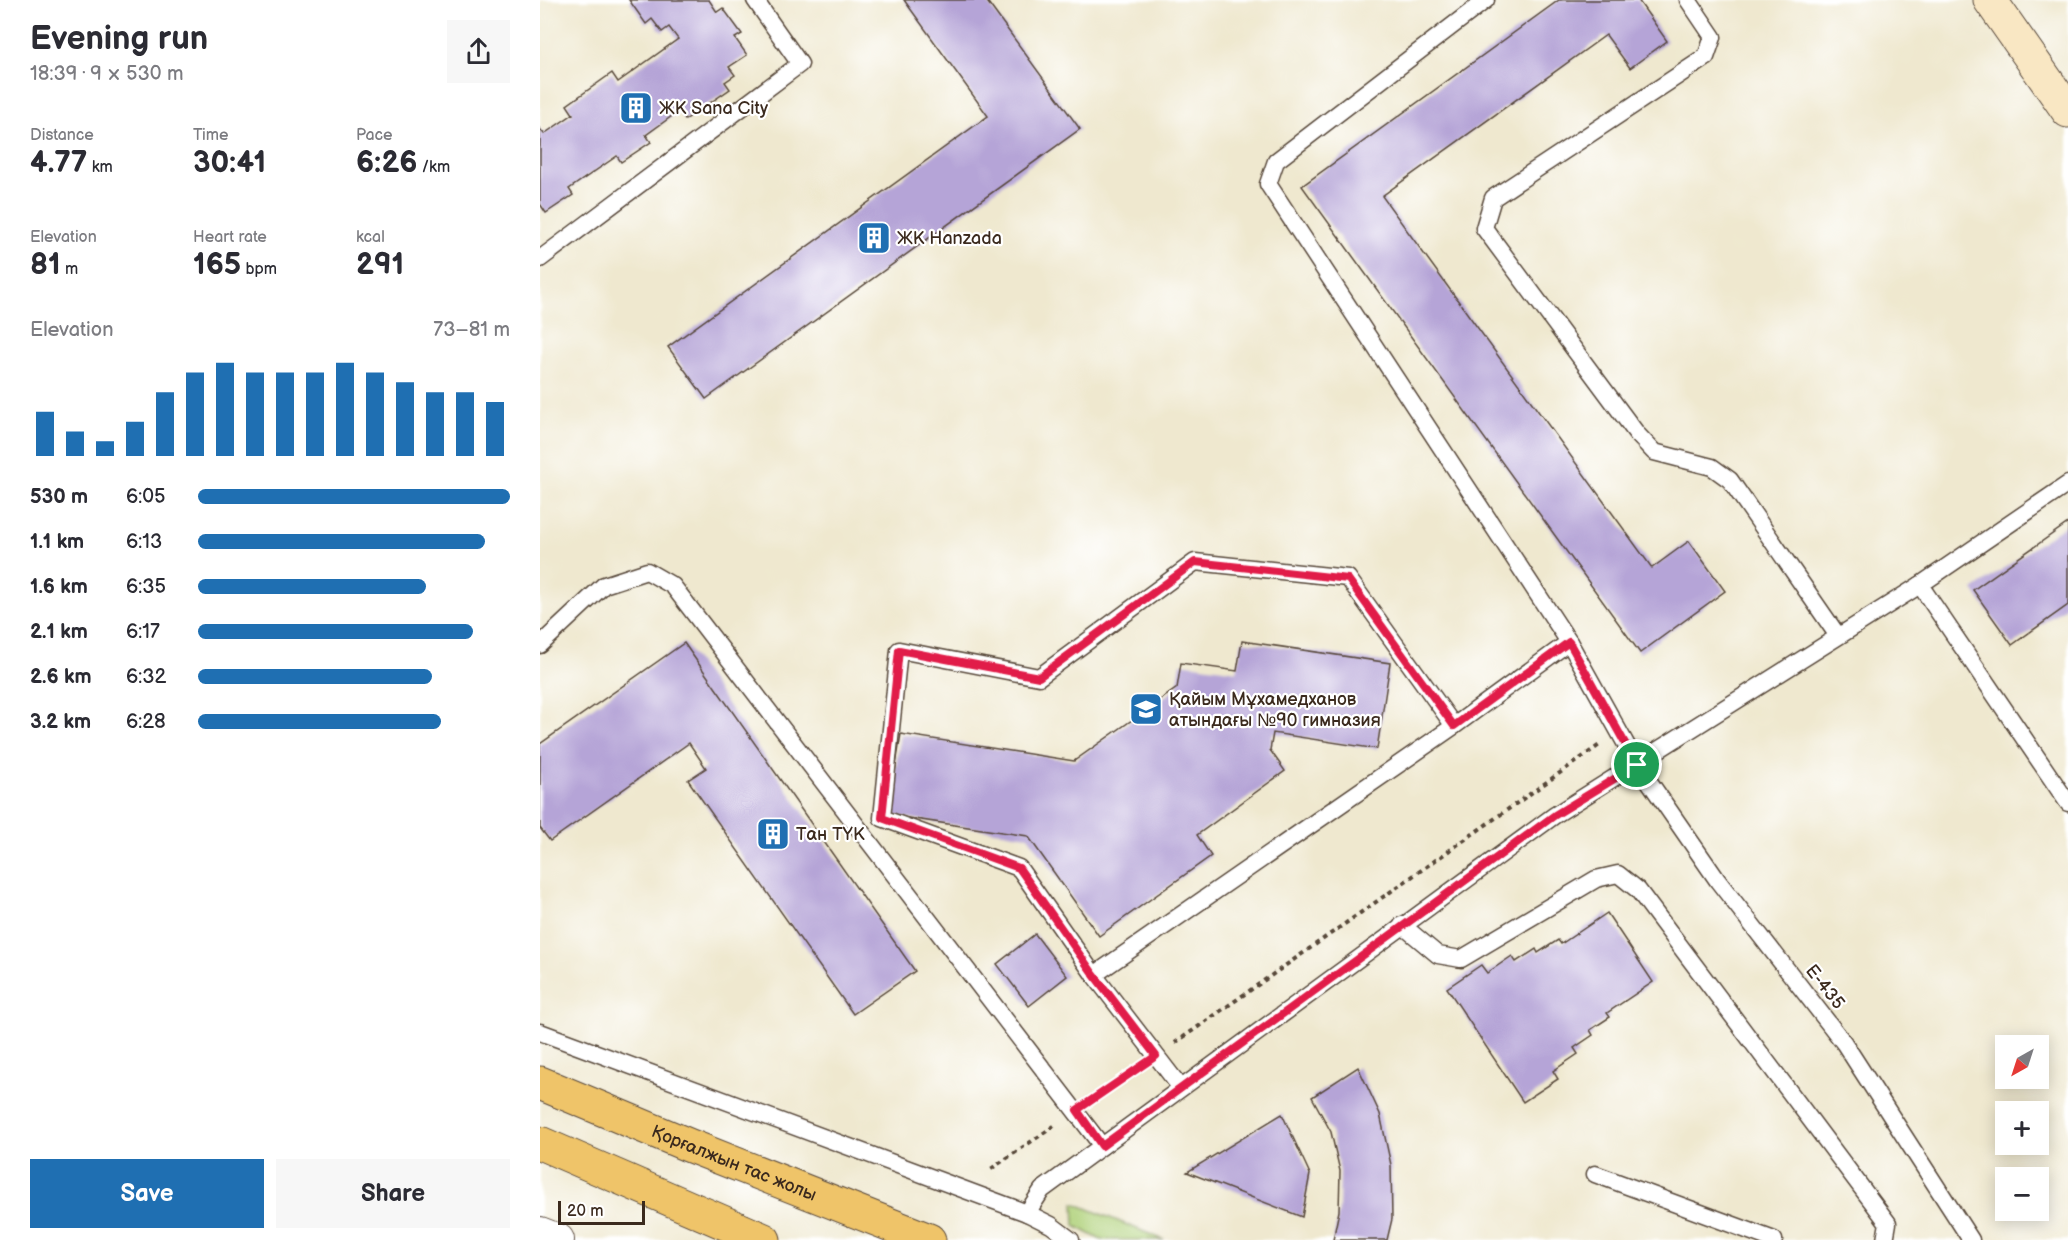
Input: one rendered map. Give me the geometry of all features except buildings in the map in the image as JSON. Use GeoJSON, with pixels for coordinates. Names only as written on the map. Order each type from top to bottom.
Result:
{"type":"FeatureCollection","features":[{"type":"Feature","properties":{"kind":"main road"},"geometry":{"type":"LineString","coordinates":[[1990,0],[2068,111]]}},
{"type":"Feature","properties":{"kind":"main road","name":"Қорғалжын тас жолы"},"geometry":{"type":"LineString","coordinates":[[540,1083],[688,1145],[929,1240]]}},
{"type":"Feature","properties":{"kind":"main road"},"geometry":{"type":"LineString","coordinates":[[540,1143],[764,1240]]}},
{"type":"Feature","properties":{"kind":"street"},"geometry":{"type":"LineString","coordinates":[[540,1233],[558,1240]]}},
{"type":"Feature","properties":{"kind":"lane"},"geometry":{"type":"LineString","coordinates":[[540,259],[800,64],[755,0]]}},
{"type":"Feature","properties":{"kind":"lane","name":"Е-435"},"geometry":{"type":"LineString","coordinates":[[1486,0],[1276,162],[1268,184],[1569,642],[1637,765],[1718,881],[1844,1043],[1971,1240]]}},
{"type":"Feature","properties":{"kind":"lane"},"geometry":{"type":"LineString","coordinates":[[1688,0],[1713,37],[1706,57],[1493,198],[1485,228],[1630,424],[1654,452],[1712,467],[1730,480],[1838,636]]}},
{"type":"Feature","properties":{"kind":"lane"},"geometry":{"type":"LineString","coordinates":[[1027,1213],[1042,1190],[1555,815],[1920,585],[2068,484]]}},
{"type":"Feature","properties":{"kind":"lane"},"geometry":{"type":"LineString","coordinates":[[1181,1088],[1094,975],[1019,868],[882,818],[899,650],[1039,677],[1195,562],[1348,579],[1454,726]]}},
{"type":"Feature","properties":{"kind":"lane"},"geometry":{"type":"LineString","coordinates":[[540,645],[604,585],[647,571],[673,586],[1077,1110],[1102,1146]]}},
{"type":"Feature","properties":{"kind":"lane"},"geometry":{"type":"LineString","coordinates":[[1920,585],[2068,803]]}},
{"type":"Feature","properties":{"kind":"lane"},"geometry":{"type":"LineString","coordinates":[[1094,975],[1454,726],[1569,642]]}},
{"type":"Feature","properties":{"kind":"lane"},"geometry":{"type":"LineString","coordinates":[[1402,925],[1438,955],[1461,959],[1596,879],[1618,874],[1638,890],[1888,1223],[1885,1240]]}},
{"type":"Feature","properties":{"kind":"lane"},"geometry":{"type":"LineString","coordinates":[[540,1032],[1027,1213],[1051,1225],[1071,1240]]}},
{"type":"Feature","properties":{"kind":"lane"},"geometry":{"type":"LineString","coordinates":[[1595,1174],[1774,1240]]}},
{"type":"Feature","properties":{"kind":"path"},"geometry":{"type":"LineString","coordinates":[[991,1169],[1619,731]]}},
{"type":"Feature","properties":{"kind":"green space"},"geometry":{"type":"Polygon","coordinates":[[[1074,1203],[1164,1240],[1101,1240],[1075,1226],[1074,1203]]]}},
{"type":"Feature","properties":{"kind":"place","name":"ЖК Sana City"},"geometry":{"type":"Point","coordinates":[636,108]}},
{"type":"Feature","properties":{"kind":"place","name":"ЖК Hanzada"},"geometry":{"type":"Point","coordinates":[874,238]}},
{"type":"Feature","properties":{"kind":"place","name":"Қайым Мұхамедханов атындағы №90 гимназия"},"geometry":{"type":"Point","coordinates":[1146,709]}},
{"type":"Feature","properties":{"kind":"place","name":"Тан ТҮК"},"geometry":{"type":"Point","coordinates":[773,834]}},
{"type":"Feature","properties":{"kind":"route"},"geometry":{"type":"LineString","coordinates":[[1195,562],[1348,579],[1454,726],[1569,642],[1637,765],[1555,815],[1102,1146],[1077,1110],[1156,1056],[1094,975],[1019,868],[882,818],[899,650],[1039,677],[1195,562]]}}]}
